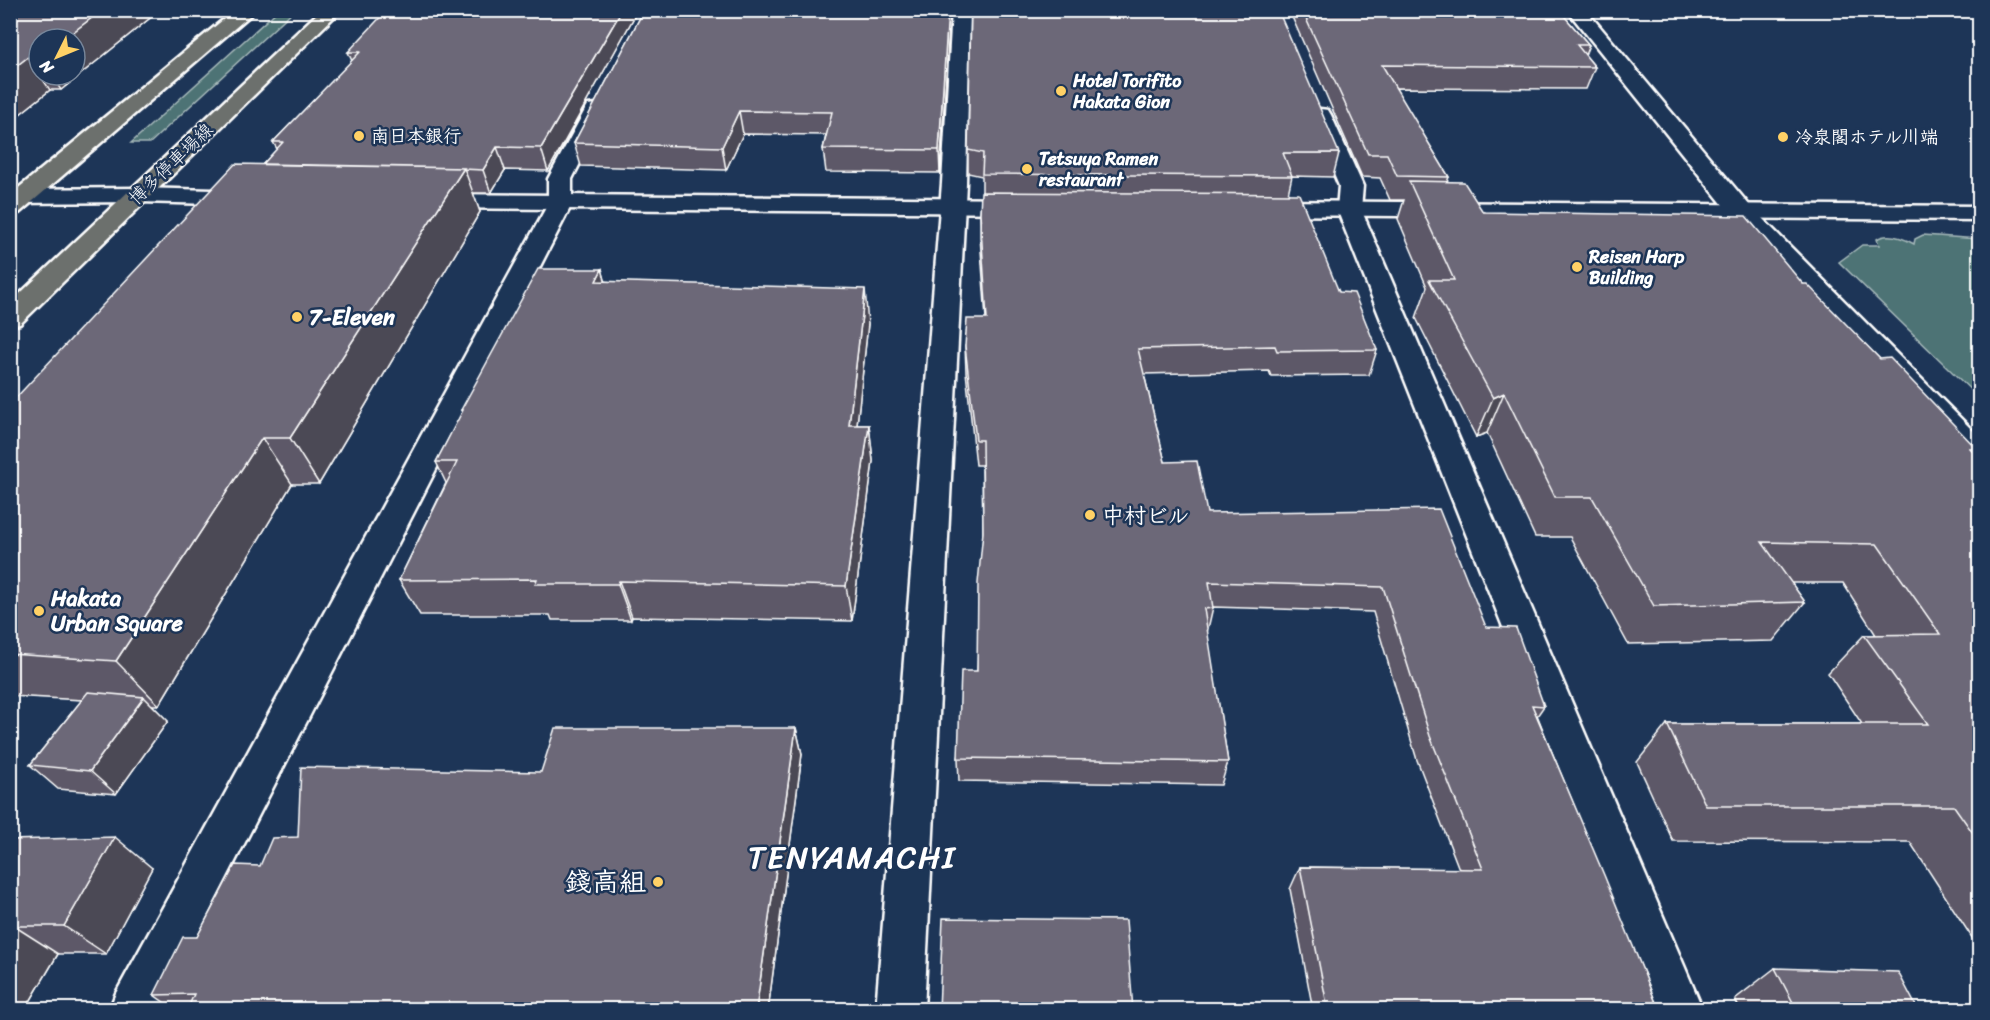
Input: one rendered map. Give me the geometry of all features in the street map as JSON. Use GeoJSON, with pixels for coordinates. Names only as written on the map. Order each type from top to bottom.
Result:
{"type":"FeatureCollection","features":[{"type":"Feature","properties":{"kind":"main road"},"geometry":{"type":"LineString","coordinates":[[15,200],[247,10]]}},
{"type":"Feature","properties":{"kind":"main road","name":"博多停車場線"},"geometry":{"type":"LineString","coordinates":[[10,318],[332,10]]}},
{"type":"Feature","properties":{"kind":"street"},"geometry":{"type":"LineString","coordinates":[[900,1010],[952,205],[961,10]]}},
{"type":"Feature","properties":{"kind":"street"},"geometry":{"type":"LineString","coordinates":[[1576,10],[1741,211],[1980,457]]}},
{"type":"Feature","properties":{"kind":"street"},"geometry":{"type":"LineString","coordinates":[[133,1010],[560,204],[560,179],[610,84]]}},
{"type":"Feature","properties":{"kind":"street"},"geometry":{"type":"LineString","coordinates":[[1313,98],[1351,186],[1349,209],[1679,1010]]}},
{"type":"Feature","properties":{"kind":"street"},"geometry":{"type":"LineString","coordinates":[[15,200],[139,195],[267,199]]}},
{"type":"Feature","properties":{"kind":"street"},"geometry":{"type":"LineString","coordinates":[[408,201],[560,204],[1046,206]]}},
{"type":"Feature","properties":{"kind":"street"},"geometry":{"type":"LineString","coordinates":[[1244,208],[1980,213]]}},
{"type":"Feature","properties":{"kind":"green space"},"geometry":{"type":"Polygon","coordinates":[[[277,11],[293,11],[150,143],[131,143],[277,11]]]}},
{"type":"Feature","properties":{"kind":"green space"},"geometry":{"type":"Polygon","coordinates":[[[1923,235],[1979,239],[1979,398],[1839,262],[1862,245],[1879,245],[1877,239],[1881,237],[1895,237],[1914,244],[1915,239],[1923,235]]]}},
{"type":"Feature","properties":{"kind":"building"},"geometry":{"type":"Polygon","coordinates":[[[10,10],[102,10],[80,27],[27,27],[27,58],[10,71],[10,10]]]}},
{"type":"Feature","properties":{"kind":"building"},"geometry":{"type":"Polygon","coordinates":[[[387,10],[622,10],[541,148],[497,147],[483,170],[263,164],[283,142],[273,142],[360,52],[348,52],[387,10]]]}},
{"type":"Feature","properties":{"kind":"building"},"geometry":{"type":"Polygon","coordinates":[[[644,10],[948,10],[939,150],[823,149],[832,112],[739,111],[722,147],[574,143],[644,10]]]}},
{"type":"Feature","properties":{"kind":"building"},"geometry":{"type":"Polygon","coordinates":[[[971,10],[1278,10],[1339,153],[1283,153],[1292,176],[982,174],[983,153],[968,150],[971,10]]]}},
{"type":"Feature","properties":{"kind":"building"},"geometry":{"type":"Polygon","coordinates":[[[1302,10],[1559,10],[1589,45],[1577,45],[1595,67],[1382,65],[1449,177],[1397,176],[1387,154],[1368,154],[1302,10]]]}},
{"type":"Feature","properties":{"kind":"building"},"geometry":{"type":"Polygon","coordinates":[[[235,164],[464,168],[290,438],[262,438],[116,661],[10,654],[10,404],[235,164]]]}},
{"type":"Feature","properties":{"kind":"building"},"geometry":{"type":"Polygon","coordinates":[[[1409,181],[1464,182],[1483,212],[1746,216],[1803,284],[1807,284],[1880,359],[1890,358],[1976,448],[1970,448],[1980,459],[1980,843],[1954,806],[1706,806],[1667,724],[1928,724],[1864,635],[1940,634],[1877,544],[1762,542],[1805,602],[1654,606],[1592,497],[1555,497],[1504,393],[1493,398],[1429,280],[1454,280],[1409,181]]]}},
{"type":"Feature","properties":{"kind":"building"},"geometry":{"type":"Polygon","coordinates":[[[981,192],[1299,194],[1339,292],[1354,293],[1377,350],[1277,351],[1275,346],[1138,349],[1165,462],[1197,461],[1207,513],[1439,509],[1486,627],[1516,628],[1544,706],[1532,705],[1659,1010],[1328,1010],[1300,867],[1483,869],[1430,736],[1383,587],[1209,582],[1213,608],[1204,609],[1228,762],[958,758],[961,671],[977,671],[978,583],[983,532],[982,440],[976,440],[965,346],[967,319],[987,319],[980,213],[981,192]]]}},
{"type":"Feature","properties":{"kind":"building"},"geometry":{"type":"Polygon","coordinates":[[[538,269],[602,269],[596,281],[865,289],[849,425],[869,425],[846,586],[619,581],[618,584],[535,584],[537,579],[399,580],[457,462],[436,462],[463,410],[461,410],[538,269]]]}},
{"type":"Feature","properties":{"kind":"building"},"geometry":{"type":"Polygon","coordinates":[[[88,692],[144,697],[90,771],[30,765],[88,692]]]}},
{"type":"Feature","properties":{"kind":"building"},"geometry":{"type":"Polygon","coordinates":[[[555,728],[796,728],[756,1010],[187,1010],[194,994],[154,995],[183,937],[197,937],[235,865],[260,866],[272,838],[298,837],[301,767],[541,772],[555,728]]]}},
{"type":"Feature","properties":{"kind":"building"},"geometry":{"type":"Polygon","coordinates":[[[115,837],[64,926],[14,926],[10,932],[10,840],[115,837]]]}},
{"type":"Feature","properties":{"kind":"building"},"geometry":{"type":"Polygon","coordinates":[[[943,918],[1126,920],[1133,1010],[939,1010],[943,918]]]}},
{"type":"Feature","properties":{"kind":"building"},"geometry":{"type":"Polygon","coordinates":[[[1775,968],[1898,972],[1918,1010],[1797,1010],[1775,968]]]}},
{"type":"Feature","properties":{"kind":"place","name":"Hotel Torifito Hakata Gion"},"geometry":{"type":"Point","coordinates":[1061,91]}},
{"type":"Feature","properties":{"kind":"place","name":"南日本銀行"},"geometry":{"type":"Point","coordinates":[359,136]}},
{"type":"Feature","properties":{"kind":"place","name":"冷泉閣ホテル川端"},"geometry":{"type":"Point","coordinates":[1783,137]}},
{"type":"Feature","properties":{"kind":"place","name":"Tetsuya Ramen restaurant"},"geometry":{"type":"Point","coordinates":[1027,169]}},
{"type":"Feature","properties":{"kind":"place","name":"Reisen Harp Building"},"geometry":{"type":"Point","coordinates":[1577,267]}},
{"type":"Feature","properties":{"kind":"place","name":"7-Eleven"},"geometry":{"type":"Point","coordinates":[297,317]}},
{"type":"Feature","properties":{"kind":"place","name":"中村ビル"},"geometry":{"type":"Point","coordinates":[1090,515]}},
{"type":"Feature","properties":{"kind":"place","name":"Hakata Urban Square"},"geometry":{"type":"Point","coordinates":[39,611]}},
{"type":"Feature","properties":{"kind":"place","name":"錢高組"},"geometry":{"type":"Point","coordinates":[658,882]}},
{"type":"Feature","properties":{"kind":"district","name":"TENYAMACHI"},"geometry":{"type":"Point","coordinates":[852,857]}}]}
